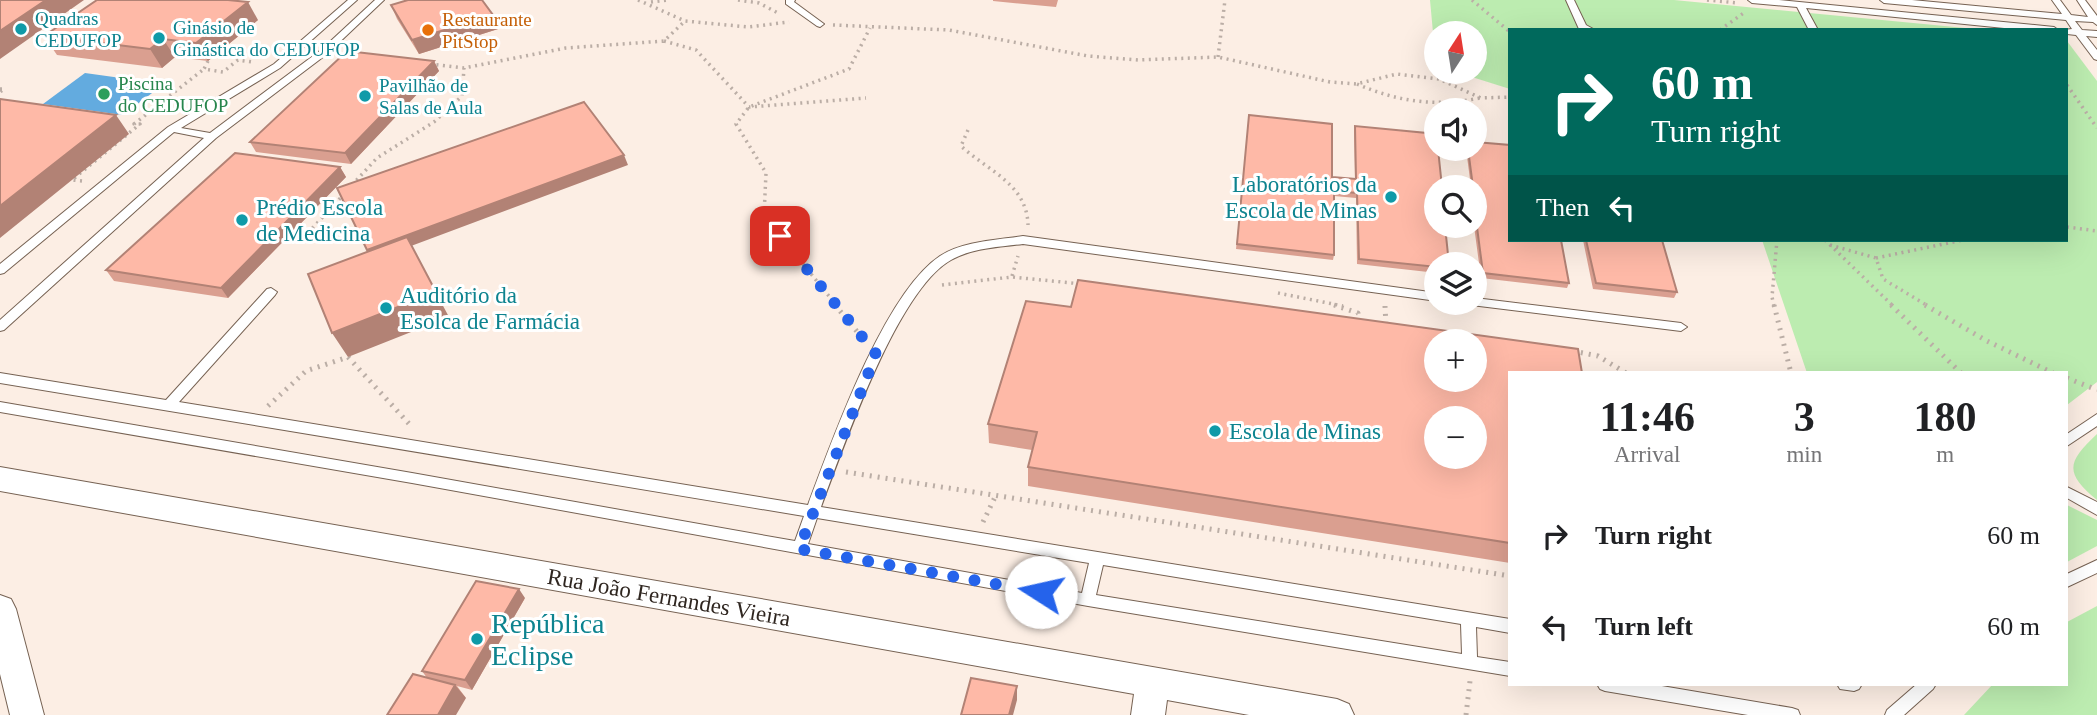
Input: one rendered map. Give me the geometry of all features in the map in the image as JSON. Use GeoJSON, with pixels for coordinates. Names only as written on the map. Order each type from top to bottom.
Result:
{"type":"FeatureCollection","features":[{"type":"Feature","properties":{"kind":"street","name":"Rua João Fernandes Vieira"},"geometry":{"type":"LineString","coordinates":[[0,479],[1337,715]]}},
{"type":"Feature","properties":{"kind":"street"},"geometry":{"type":"LineString","coordinates":[[0,609],[27,715]]}},
{"type":"Feature","properties":{"kind":"street"},"geometry":{"type":"LineString","coordinates":[[1148,715],[1152,682]]}},
{"type":"Feature","properties":{"kind":"lane"},"geometry":{"type":"LineString","coordinates":[[0,270],[172,129],[277,66],[353,0]]}},
{"type":"Feature","properties":{"kind":"lane"},"geometry":{"type":"LineString","coordinates":[[0,327],[212,136],[324,52],[380,0]]}},
{"type":"Feature","properties":{"kind":"lane"},"geometry":{"type":"LineString","coordinates":[[791,0],[789,2],[820,24]]}},
{"type":"Feature","properties":{"kind":"lane"},"geometry":{"type":"LineString","coordinates":[[1570,0],[1582,27],[1585,28]]}},
{"type":"Feature","properties":{"kind":"lane"},"geometry":{"type":"LineString","coordinates":[[1754,0],[2035,28]]}},
{"type":"Feature","properties":{"kind":"lane"},"geometry":{"type":"LineString","coordinates":[[1884,0],[2096,20]]}},
{"type":"Feature","properties":{"kind":"lane"},"geometry":{"type":"LineString","coordinates":[[2056,0],[2097,57]]}},
{"type":"Feature","properties":{"kind":"lane"},"geometry":{"type":"LineString","coordinates":[[2081,0],[2096,20]]}},
{"type":"Feature","properties":{"kind":"lane"},"geometry":{"type":"LineString","coordinates":[[1794,3],[1813,28]]}},
{"type":"Feature","properties":{"kind":"lane"},"geometry":{"type":"LineString","coordinates":[[2068,31],[2097,34]]}},
{"type":"Feature","properties":{"kind":"lane"},"geometry":{"type":"LineString","coordinates":[[172,129],[212,136]]}},
{"type":"Feature","properties":{"kind":"lane"},"geometry":{"type":"LineString","coordinates":[[799,549],[876,354],[921,276],[944,258],[1023,240],[1424,295]]}},
{"type":"Feature","properties":{"kind":"lane"},"geometry":{"type":"LineString","coordinates":[[168,406],[271,292]]}},
{"type":"Feature","properties":{"kind":"lane"},"geometry":{"type":"LineString","coordinates":[[1487,303],[1681,327]]}},
{"type":"Feature","properties":{"kind":"lane"},"geometry":{"type":"LineString","coordinates":[[0,378],[1508,626]]}},
{"type":"Feature","properties":{"kind":"lane"},"geometry":{"type":"LineString","coordinates":[[0,407],[1088,600],[1508,668]]}},
{"type":"Feature","properties":{"kind":"lane"},"geometry":{"type":"LineString","coordinates":[[2068,440],[2097,419]]}},
{"type":"Feature","properties":{"kind":"lane"},"geometry":{"type":"LineString","coordinates":[[2068,493],[2097,509]]}},
{"type":"Feature","properties":{"kind":"lane"},"geometry":{"type":"LineString","coordinates":[[1088,600],[1097,560]]}},
{"type":"Feature","properties":{"kind":"lane"},"geometry":{"type":"LineString","coordinates":[[2068,580],[2097,566]]}},
{"type":"Feature","properties":{"kind":"lane"},"geometry":{"type":"LineString","coordinates":[[1468,618],[1470,661]]}},
{"type":"Feature","properties":{"kind":"lane"},"geometry":{"type":"LineString","coordinates":[[1617,686],[1792,715]]}},
{"type":"Feature","properties":{"kind":"lane"},"geometry":{"type":"LineString","coordinates":[[1893,715],[1926,686]]}},
{"type":"Feature","properties":{"kind":"path"},"geometry":{"type":"LineString","coordinates":[[638,0],[685,21],[748,27],[794,22],[759,3],[738,0]]}},
{"type":"Feature","properties":{"kind":"path"},"geometry":{"type":"LineString","coordinates":[[649,3],[668,0]]}},
{"type":"Feature","properties":{"kind":"path"},"geometry":{"type":"LineString","coordinates":[[1218,57],[1225,0]]}},
{"type":"Feature","properties":{"kind":"path"},"geometry":{"type":"LineString","coordinates":[[1472,0],[1508,30]]}},
{"type":"Feature","properties":{"kind":"path"},"geometry":{"type":"LineString","coordinates":[[1724,28],[1738,20],[1754,0]]}},
{"type":"Feature","properties":{"kind":"path"},"geometry":{"type":"LineString","coordinates":[[664,41],[685,21]]}},
{"type":"Feature","properties":{"kind":"path"},"geometry":{"type":"LineString","coordinates":[[820,24],[950,30],[1088,56],[1138,60],[1218,57],[1330,82],[1356,84],[1397,74],[1439,79],[1481,98],[1508,97]]}},
{"type":"Feature","properties":{"kind":"path"},"geometry":{"type":"LineString","coordinates":[[870,28],[849,69],[749,107],[736,124],[766,173],[764,216],[876,354]]}},
{"type":"Feature","properties":{"kind":"path"},"geometry":{"type":"LineString","coordinates":[[426,64],[464,68],[566,48],[664,41],[696,50],[749,107]]}},
{"type":"Feature","properties":{"kind":"path"},"geometry":{"type":"LineString","coordinates":[[204,69],[223,72],[238,60]]}},
{"type":"Feature","properties":{"kind":"path"},"geometry":{"type":"LineString","coordinates":[[72,180],[132,133],[140,124],[134,124],[204,69],[208,61]]}},
{"type":"Feature","properties":{"kind":"path"},"geometry":{"type":"LineString","coordinates":[[308,233],[377,158],[434,122],[462,96],[464,68]]}},
{"type":"Feature","properties":{"kind":"path"},"geometry":{"type":"LineString","coordinates":[[1356,84],[1394,101],[1424,104]]}},
{"type":"Feature","properties":{"kind":"path"},"geometry":{"type":"LineString","coordinates":[[2068,86],[2097,128]]}},
{"type":"Feature","properties":{"kind":"path"},"geometry":{"type":"LineString","coordinates":[[749,107],[866,98]]}},
{"type":"Feature","properties":{"kind":"path"},"geometry":{"type":"LineString","coordinates":[[968,130],[961,146],[968,154],[998,173],[1026,201],[1029,223],[1023,240]]}},
{"type":"Feature","properties":{"kind":"path"},"geometry":{"type":"LineString","coordinates":[[60,178],[106,185]]}},
{"type":"Feature","properties":{"kind":"path"},"geometry":{"type":"LineString","coordinates":[[2068,227],[2097,231]]}},
{"type":"Feature","properties":{"kind":"path"},"geometry":{"type":"LineString","coordinates":[[1777,242],[1772,297],[1790,371]]}},
{"type":"Feature","properties":{"kind":"path"},"geometry":{"type":"LineString","coordinates":[[1827,242],[1959,371]]}},
{"type":"Feature","properties":{"kind":"path"},"geometry":{"type":"LineString","coordinates":[[1830,245],[1876,258],[1953,242]]}},
{"type":"Feature","properties":{"kind":"path"},"geometry":{"type":"LineString","coordinates":[[1876,258],[1883,279],[1957,324],[2048,371]]}},
{"type":"Feature","properties":{"kind":"path"},"geometry":{"type":"LineString","coordinates":[[938,285],[992,275],[1033,276],[1096,286]]}},
{"type":"Feature","properties":{"kind":"path"},"geometry":{"type":"LineString","coordinates":[[1346,321],[1398,328]]}},
{"type":"Feature","properties":{"kind":"path"},"geometry":{"type":"LineString","coordinates":[[1563,350],[1598,356],[1623,371]]}},
{"type":"Feature","properties":{"kind":"path"},"geometry":{"type":"LineString","coordinates":[[253,419],[306,371],[348,358],[432,448]]}},
{"type":"Feature","properties":{"kind":"path"},"geometry":{"type":"LineString","coordinates":[[2068,378],[2097,390]]}},
{"type":"Feature","properties":{"kind":"path"},"geometry":{"type":"LineString","coordinates":[[843,464],[842,471],[1508,576]]}},
{"type":"Feature","properties":{"kind":"path"},"geometry":{"type":"LineString","coordinates":[[976,539],[996,495]]}},
{"type":"Feature","properties":{"kind":"path"},"geometry":{"type":"LineString","coordinates":[[1466,715],[1470,661]]}},
{"type":"Feature","properties":{"kind":"green space"},"geometry":{"type":"Polygon","coordinates":[[[1430,0],[1674,0],[1965,28],[1508,28],[1508,88],[1488,82],[1488,21],[1432,21],[1430,0]]]}},
{"type":"Feature","properties":{"kind":"green space"},"geometry":{"type":"Polygon","coordinates":[[[2068,42],[2097,81],[2097,382],[2068,404],[2068,371],[1806,371],[1763,242],[2068,242],[2068,42]]]}},
{"type":"Feature","properties":{"kind":"green space"},"geometry":{"type":"Polygon","coordinates":[[[2097,434],[2097,500],[2079,482],[2073,467],[2080,452],[2097,434]]]}},
{"type":"Feature","properties":{"kind":"green space"},"geometry":{"type":"Polygon","coordinates":[[[2068,506],[2097,520],[2097,546],[2068,561],[2068,506]]]}},
{"type":"Feature","properties":{"kind":"green space"},"geometry":{"type":"Polygon","coordinates":[[[2097,606],[2097,715],[1964,715],[1991,686],[2068,686],[2068,621],[2097,606]]]}},
{"type":"Feature","properties":{"kind":"water","name":"Piscina do CEDUFOP"},"geometry":{"type":"Polygon","coordinates":[[[85,73],[164,84],[123,115],[43,104],[85,73]]]}},
{"type":"Feature","properties":{"kind":"building"},"geometry":{"type":"Polygon","coordinates":[[[0,0],[46,0],[0,31],[0,0]]]}},
{"type":"Feature","properties":{"kind":"building"},"geometry":{"type":"Polygon","coordinates":[[[97,0],[248,2],[196,43],[163,39],[150,49],[44,36],[97,0]]]}},
{"type":"Feature","properties":{"kind":"building"},"geometry":{"type":"Polygon","coordinates":[[[408,0],[482,0],[493,15],[412,40],[391,5],[408,0]]]}},
{"type":"Feature","properties":{"kind":"building","name":"Pavilhão de Salas de Aula"},"geometry":{"type":"Polygon","coordinates":[[[347,51],[434,61],[345,153],[250,142],[347,51]]]}},
{"type":"Feature","properties":{"kind":"building"},"geometry":{"type":"Polygon","coordinates":[[[0,99],[116,115],[0,206],[0,99]]]}},
{"type":"Feature","properties":{"kind":"building"},"geometry":{"type":"Polygon","coordinates":[[[584,102],[624,155],[367,250],[337,188],[584,102]]]}},
{"type":"Feature","properties":{"kind":"building","name":"Laboratórios da Escola de Minas"},"geometry":{"type":"Polygon","coordinates":[[[1249,115],[1332,124],[1332,177],[1356,179],[1355,126],[1424,133],[1424,161],[1439,161],[1441,175],[1424,175],[1424,238],[1446,238],[1448,252],[1424,252],[1424,266],[1359,259],[1357,193],[1334,191],[1334,255],[1237,244],[1249,115]]]}},
{"type":"Feature","properties":{"kind":"building"},"geometry":{"type":"Polygon","coordinates":[[[1487,143],[1508,145],[1508,242],[1561,242],[1569,283],[1487,273],[1487,252],[1480,252],[1478,238],[1487,238],[1487,175],[1471,175],[1470,161],[1487,161],[1487,143]]]}},
{"type":"Feature","properties":{"kind":"building","name":"Prédio Escola de Medicina"},"geometry":{"type":"Polygon","coordinates":[[[235,153],[340,167],[221,288],[106,270],[235,153]]]}},
{"type":"Feature","properties":{"kind":"building"},"geometry":{"type":"Polygon","coordinates":[[[407,237],[436,292],[332,333],[308,274],[407,237]]]}},
{"type":"Feature","properties":{"kind":"building"},"geometry":{"type":"Polygon","coordinates":[[[1586,242],[1663,242],[1677,292],[1596,283],[1586,242]]]}},
{"type":"Feature","properties":{"kind":"building","name":"Escola de Minas"},"geometry":{"type":"Polygon","coordinates":[[[1078,280],[1433,329],[1424,329],[1424,392],[1487,392],[1487,336],[1578,349],[1582,371],[1508,371],[1508,543],[1028,467],[1037,432],[988,424],[1026,301],[1071,307],[1078,280]]]}},
{"type":"Feature","properties":{"kind":"building","name":"República Eclipse"},"geometry":{"type":"Polygon","coordinates":[[[476,581],[519,589],[465,680],[422,671],[476,581]]]}},
{"type":"Feature","properties":{"kind":"building"},"geometry":{"type":"Polygon","coordinates":[[[413,674],[455,685],[438,715],[387,715],[413,674]]]}},
{"type":"Feature","properties":{"kind":"building"},"geometry":{"type":"Polygon","coordinates":[[[971,678],[1017,686],[1009,715],[961,715],[971,678]]]}},
{"type":"Feature","properties":{"kind":"place","name":"Quadras CEDUFOP"},"geometry":{"type":"Point","coordinates":[21,29]}},
{"type":"Feature","properties":{"kind":"place","name":"Restaurante PitStop"},"geometry":{"type":"Point","coordinates":[428,30]}},
{"type":"Feature","properties":{"kind":"place","name":"Ginásio de Ginástica do CEDUFOP"},"geometry":{"type":"Point","coordinates":[159,38]}},
{"type":"Feature","properties":{"kind":"place","name":"Piscina do CEDUFOP"},"geometry":{"type":"Point","coordinates":[104,94]}},
{"type":"Feature","properties":{"kind":"place","name":"Pavilhão de Salas de Aula"},"geometry":{"type":"Point","coordinates":[365,96]}},
{"type":"Feature","properties":{"kind":"place","name":"Laboratórios da Escola de Minas"},"geometry":{"type":"Point","coordinates":[1391,197]}},
{"type":"Feature","properties":{"kind":"place","name":"Prédio Escola de Medicina"},"geometry":{"type":"Point","coordinates":[242,220]}},
{"type":"Feature","properties":{"kind":"place","name":"Auditório da Esolca de Farmácia"},"geometry":{"type":"Point","coordinates":[386,308]}},
{"type":"Feature","properties":{"kind":"place","name":"Escola de Minas"},"geometry":{"type":"Point","coordinates":[1215,431]}},
{"type":"Feature","properties":{"kind":"place","name":"República Eclipse"},"geometry":{"type":"Point","coordinates":[477,639]}},
{"type":"Feature","properties":{"kind":"route"},"geometry":{"type":"LineString","coordinates":[[780,236],[876,354],[799,549],[1041,592]]}}]}
